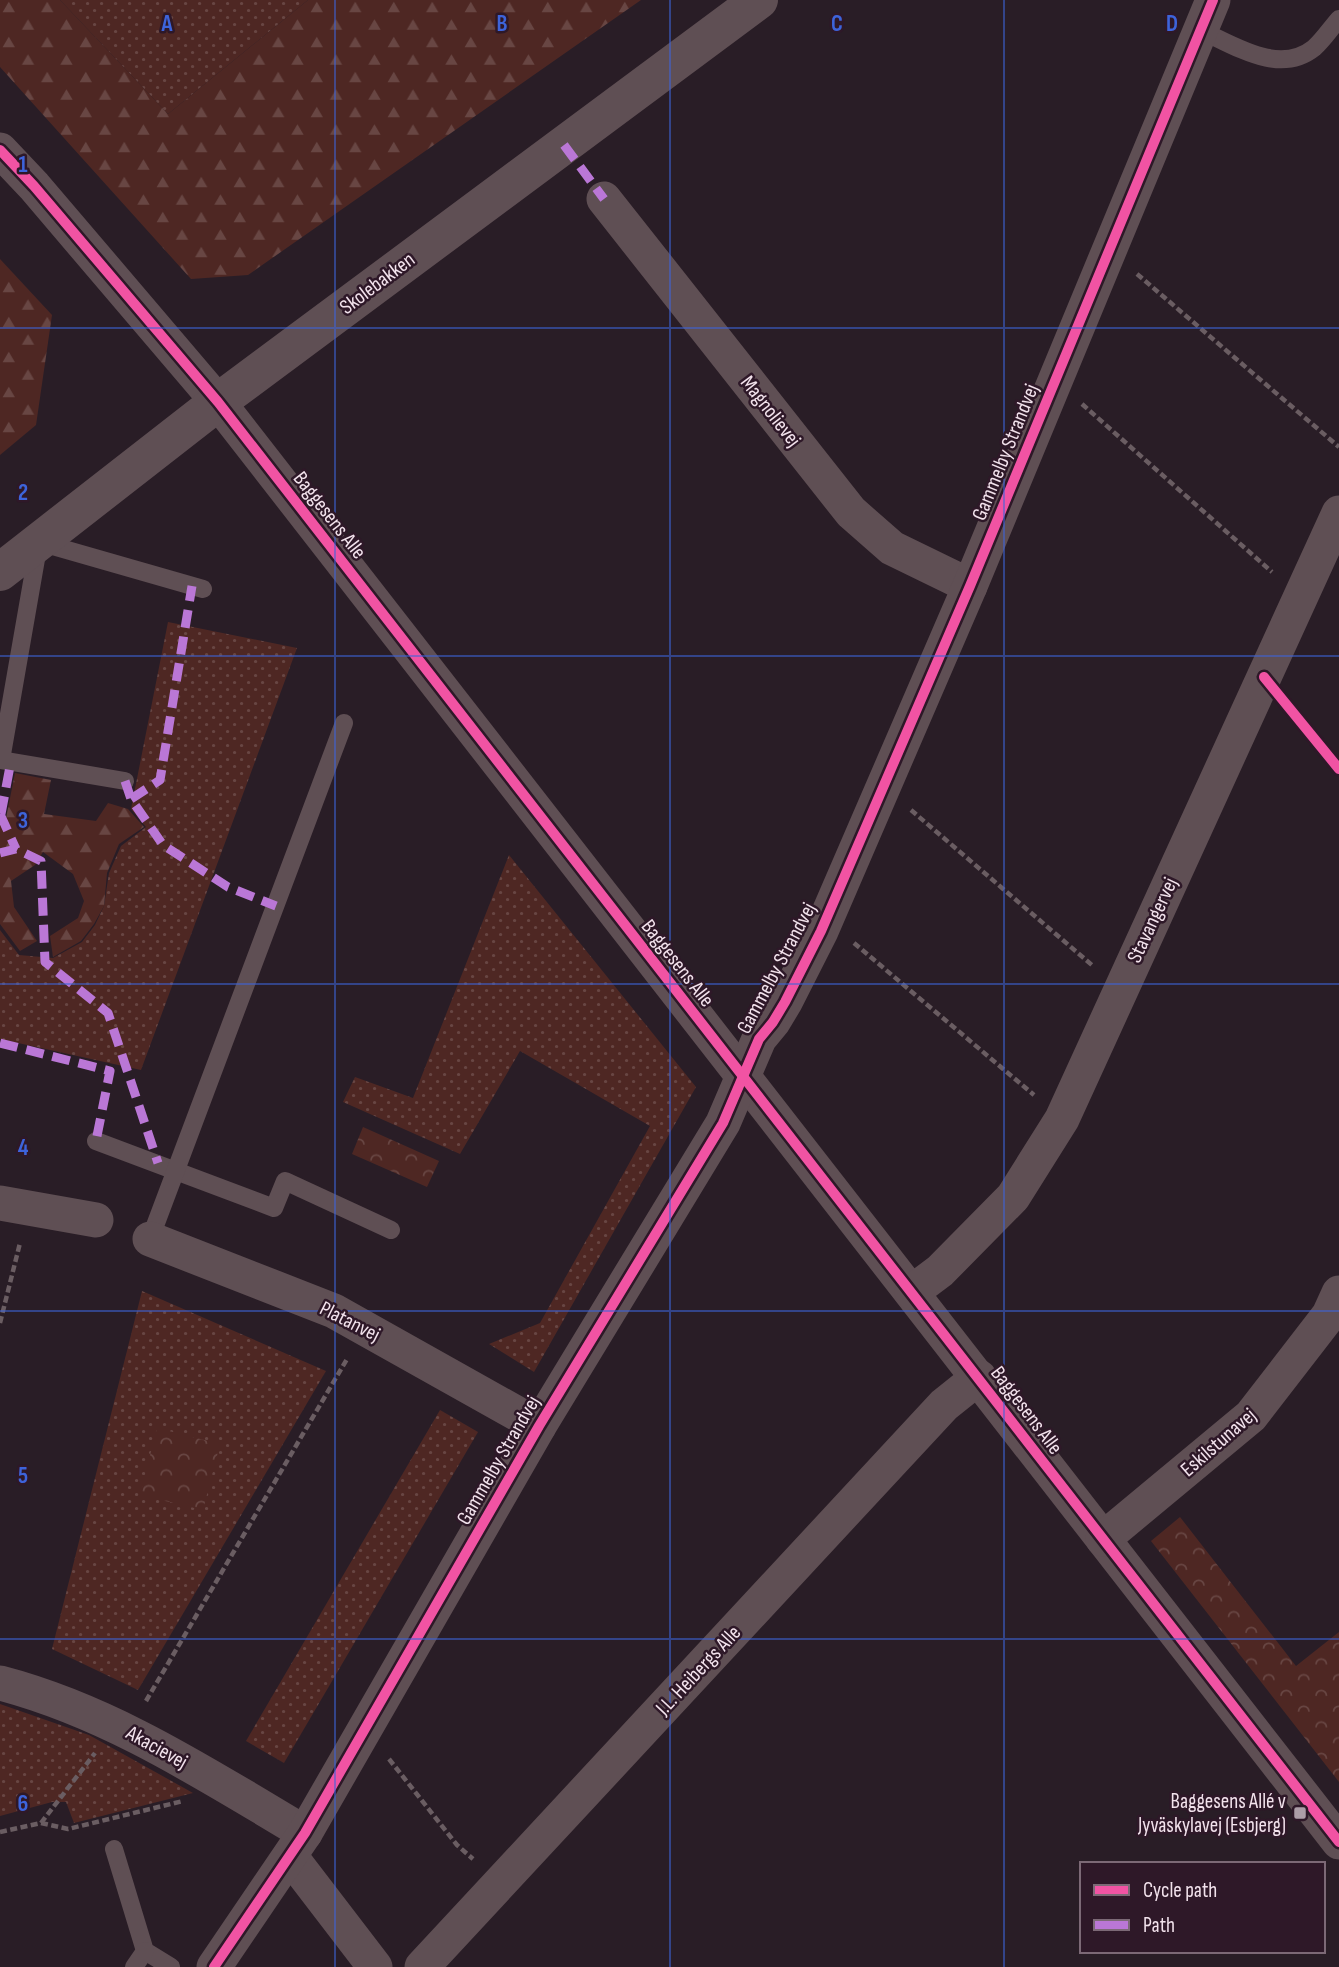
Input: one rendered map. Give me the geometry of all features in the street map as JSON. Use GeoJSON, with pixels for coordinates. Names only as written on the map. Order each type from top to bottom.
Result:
{"type":"FeatureCollection","features":[{"type":"Feature","properties":{"kind":"street","name":"Skolebakken"},"geometry":{"type":"LineString","coordinates":[[0,572],[218,402],[759,0]]}},
{"type":"Feature","properties":{"kind":"street","name":"Gammelby Strandvej"},"geometry":{"type":"LineString","coordinates":[[214,1967],[298,1844],[539,1426],[723,1123],[759,1039],[785,1002],[826,919],[970,586],[1207,15]]}},
{"type":"Feature","properties":{"kind":"street","name":"Baggesens Alle"},"geometry":{"type":"LineString","coordinates":[[0,150],[34,186],[218,402],[1339,1842]]}},
{"type":"Feature","properties":{"kind":"street","name":"Magnolievej"},"geometry":{"type":"LineString","coordinates":[[604,199],[851,512],[892,548],[970,586]]}},
{"type":"Feature","properties":{"kind":"street","name":"Stavangervej"},"geometry":{"type":"LineString","coordinates":[[912,1292],[940,1270],[1013,1196],[1062,1119],[1339,513]]}},
{"type":"Feature","properties":{"kind":"street"},"geometry":{"type":"LineString","coordinates":[[14,1206],[96,1220]]}},
{"type":"Feature","properties":{"kind":"street","name":"Platanvej"},"geometry":{"type":"LineString","coordinates":[[150,1239],[334,1311],[539,1426]]}},
{"type":"Feature","properties":{"kind":"street","name":"Eskilstunavej"},"geometry":{"type":"LineString","coordinates":[[1103,1539],[1251,1416],[1329,1315],[1339,1293]]}},
{"type":"Feature","properties":{"kind":"street","name":"J.L. Heibergs Alle"},"geometry":{"type":"LineString","coordinates":[[422,1967],[944,1405],[979,1377]]}},
{"type":"Feature","properties":{"kind":"street","name":"Akacievej"},"geometry":{"type":"LineString","coordinates":[[0,1683],[76,1707],[123,1728],[232,1790],[298,1844]]}},
{"type":"Feature","properties":{"kind":"street"},"geometry":{"type":"LineString","coordinates":[[298,1844],[375,1967]]}},
{"type":"Feature","properties":{"kind":"lane"},"geometry":{"type":"LineString","coordinates":[[1207,15],[1263,59],[1299,57],[1315,47],[1339,19]]}},
{"type":"Feature","properties":{"kind":"lane"},"geometry":{"type":"LineString","coordinates":[[125,780],[1,760],[39,542],[203,589]]}},
{"type":"Feature","properties":{"kind":"lane"},"geometry":{"type":"LineString","coordinates":[[150,1239],[344,723]]}},
{"type":"Feature","properties":{"kind":"lane"},"geometry":{"type":"LineString","coordinates":[[96,1141],[274,1208],[285,1181],[391,1230]]}},
{"type":"Feature","properties":{"kind":"lane"},"geometry":{"type":"LineString","coordinates":[[114,1849],[145,1951],[171,1967]]}},
{"type":"Feature","properties":{"kind":"lane"},"geometry":{"type":"LineString","coordinates":[[134,1967],[145,1951]]}},
{"type":"Feature","properties":{"kind":"path"},"geometry":{"type":"LineString","coordinates":[[1109,250],[1339,447]]}},
{"type":"Feature","properties":{"kind":"path"},"geometry":{"type":"LineString","coordinates":[[1055,380],[1300,596]]}},
{"type":"Feature","properties":{"kind":"path"},"geometry":{"type":"LineString","coordinates":[[884,787],[1120,989]]}},
{"type":"Feature","properties":{"kind":"path"},"geometry":{"type":"LineString","coordinates":[[826,919],[1062,1119]]}},
{"type":"Feature","properties":{"kind":"path"},"geometry":{"type":"LineString","coordinates":[[0,1324],[14,1206]]}},
{"type":"Feature","properties":{"kind":"path"},"geometry":{"type":"LineString","coordinates":[[41,1824],[123,1728],[365,1328]]}},
{"type":"Feature","properties":{"kind":"path"},"geometry":{"type":"LineString","coordinates":[[365,1728],[457,1845],[500,1882]]}},
{"type":"Feature","properties":{"kind":"path"},"geometry":{"type":"LineString","coordinates":[[0,1832],[41,1824],[68,1829],[232,1790]]}},
{"type":"Feature","properties":{"kind":"green space"},"geometry":{"type":"Polygon","coordinates":[[[0,0],[60,0],[168,114],[308,0],[641,0],[248,275],[191,279],[0,67],[0,0]]]}},
{"type":"Feature","properties":{"kind":"green space"},"geometry":{"type":"Polygon","coordinates":[[[60,0],[308,0],[168,114],[60,0]]]}},
{"type":"Feature","properties":{"kind":"green space"},"geometry":{"type":"Polygon","coordinates":[[[0,259],[52,315],[36,425],[0,455],[0,259]]]}},
{"type":"Feature","properties":{"kind":"green space"},"geometry":{"type":"Polygon","coordinates":[[[168,622],[297,648],[141,1070],[0,1039],[0,930],[19,955],[53,958],[82,942],[95,925],[104,906],[109,873],[121,846],[146,827],[131,809],[168,622]]]}},
{"type":"Feature","properties":{"kind":"green space"},"geometry":{"type":"Polygon","coordinates":[[[15,773],[51,780],[44,814],[96,821],[108,803],[128,809],[144,827],[119,844],[107,873],[104,906],[94,924],[81,941],[53,957],[50,936],[78,918],[84,901],[73,874],[43,852],[35,865],[11,881],[14,907],[37,941],[20,951],[0,924],[0,818],[6,818],[15,773]]]}},
{"type":"Feature","properties":{"kind":"green space"},"geometry":{"type":"Polygon","coordinates":[[[509,855],[696,1087],[534,1372],[489,1344],[540,1323],[650,1126],[520,1051],[460,1154],[343,1102],[355,1077],[413,1098],[509,855]]]}},
{"type":"Feature","properties":{"kind":"green space"},"geometry":{"type":"Polygon","coordinates":[[[363,1127],[439,1161],[427,1187],[352,1154],[363,1127]]]}},
{"type":"Feature","properties":{"kind":"green space"},"geometry":{"type":"Polygon","coordinates":[[[142,1291],[326,1371],[138,1690],[52,1649],[142,1291]]]}},
{"type":"Feature","properties":{"kind":"green space"},"geometry":{"type":"Polygon","coordinates":[[[440,1410],[478,1432],[284,1763],[246,1741],[440,1410]]]}},
{"type":"Feature","properties":{"kind":"green space"},"geometry":{"type":"Polygon","coordinates":[[[157,1428],[220,1444],[203,1510],[140,1495],[157,1428]]]}},
{"type":"Feature","properties":{"kind":"green space"},"geometry":{"type":"Polygon","coordinates":[[[1180,1517],[1296,1666],[1339,1632],[1339,1782],[1151,1541],[1180,1517]]]}},
{"type":"Feature","properties":{"kind":"green space"},"geometry":{"type":"Polygon","coordinates":[[[0,1704],[89,1735],[193,1793],[74,1823],[66,1802],[52,1802],[0,1816],[0,1704]]]}},
{"type":"Feature","properties":{"kind":"marked path"},"geometry":{"type":"LineString","coordinates":[[564,145],[604,199]]}},
{"type":"Feature","properties":{"kind":"marked path"},"geometry":{"type":"LineString","coordinates":[[131,799],[160,780],[192,586]]}},
{"type":"Feature","properties":{"kind":"marked path"},"geometry":{"type":"LineString","coordinates":[[1,814],[11,761]]}},
{"type":"Feature","properties":{"kind":"marked path"},"geometry":{"type":"LineString","coordinates":[[125,781],[131,799],[163,845],[228,887],[276,906]]}},
{"type":"Feature","properties":{"kind":"marked path"},"geometry":{"type":"LineString","coordinates":[[0,814],[16,849]]}},
{"type":"Feature","properties":{"kind":"marked path"},"geometry":{"type":"LineString","coordinates":[[0,853],[16,849],[41,861],[45,962],[108,1013],[158,1163]]}},
{"type":"Feature","properties":{"kind":"marked path"},"geometry":{"type":"LineString","coordinates":[[0,1043],[110,1071],[96,1141]]}},
{"type":"Feature","properties":{"kind":"cycle path"},"geometry":{"type":"LineString","coordinates":[[214,1967],[305,1833],[539,1426],[723,1123],[759,1039],[785,1002],[821,931],[970,586],[1213,0]]}},
{"type":"Feature","properties":{"kind":"cycle path"},"geometry":{"type":"LineString","coordinates":[[0,150],[34,186],[218,402],[1339,1842]]}},
{"type":"Feature","properties":{"kind":"cycle path"},"geometry":{"type":"LineString","coordinates":[[1264,677],[1339,769]]}},
{"type":"Feature","properties":{"kind":"place","name":"Baggesens Allé v Jyväskylavej (Esbjerg)"},"geometry":{"type":"Point","coordinates":[1300,1813]}}]}
